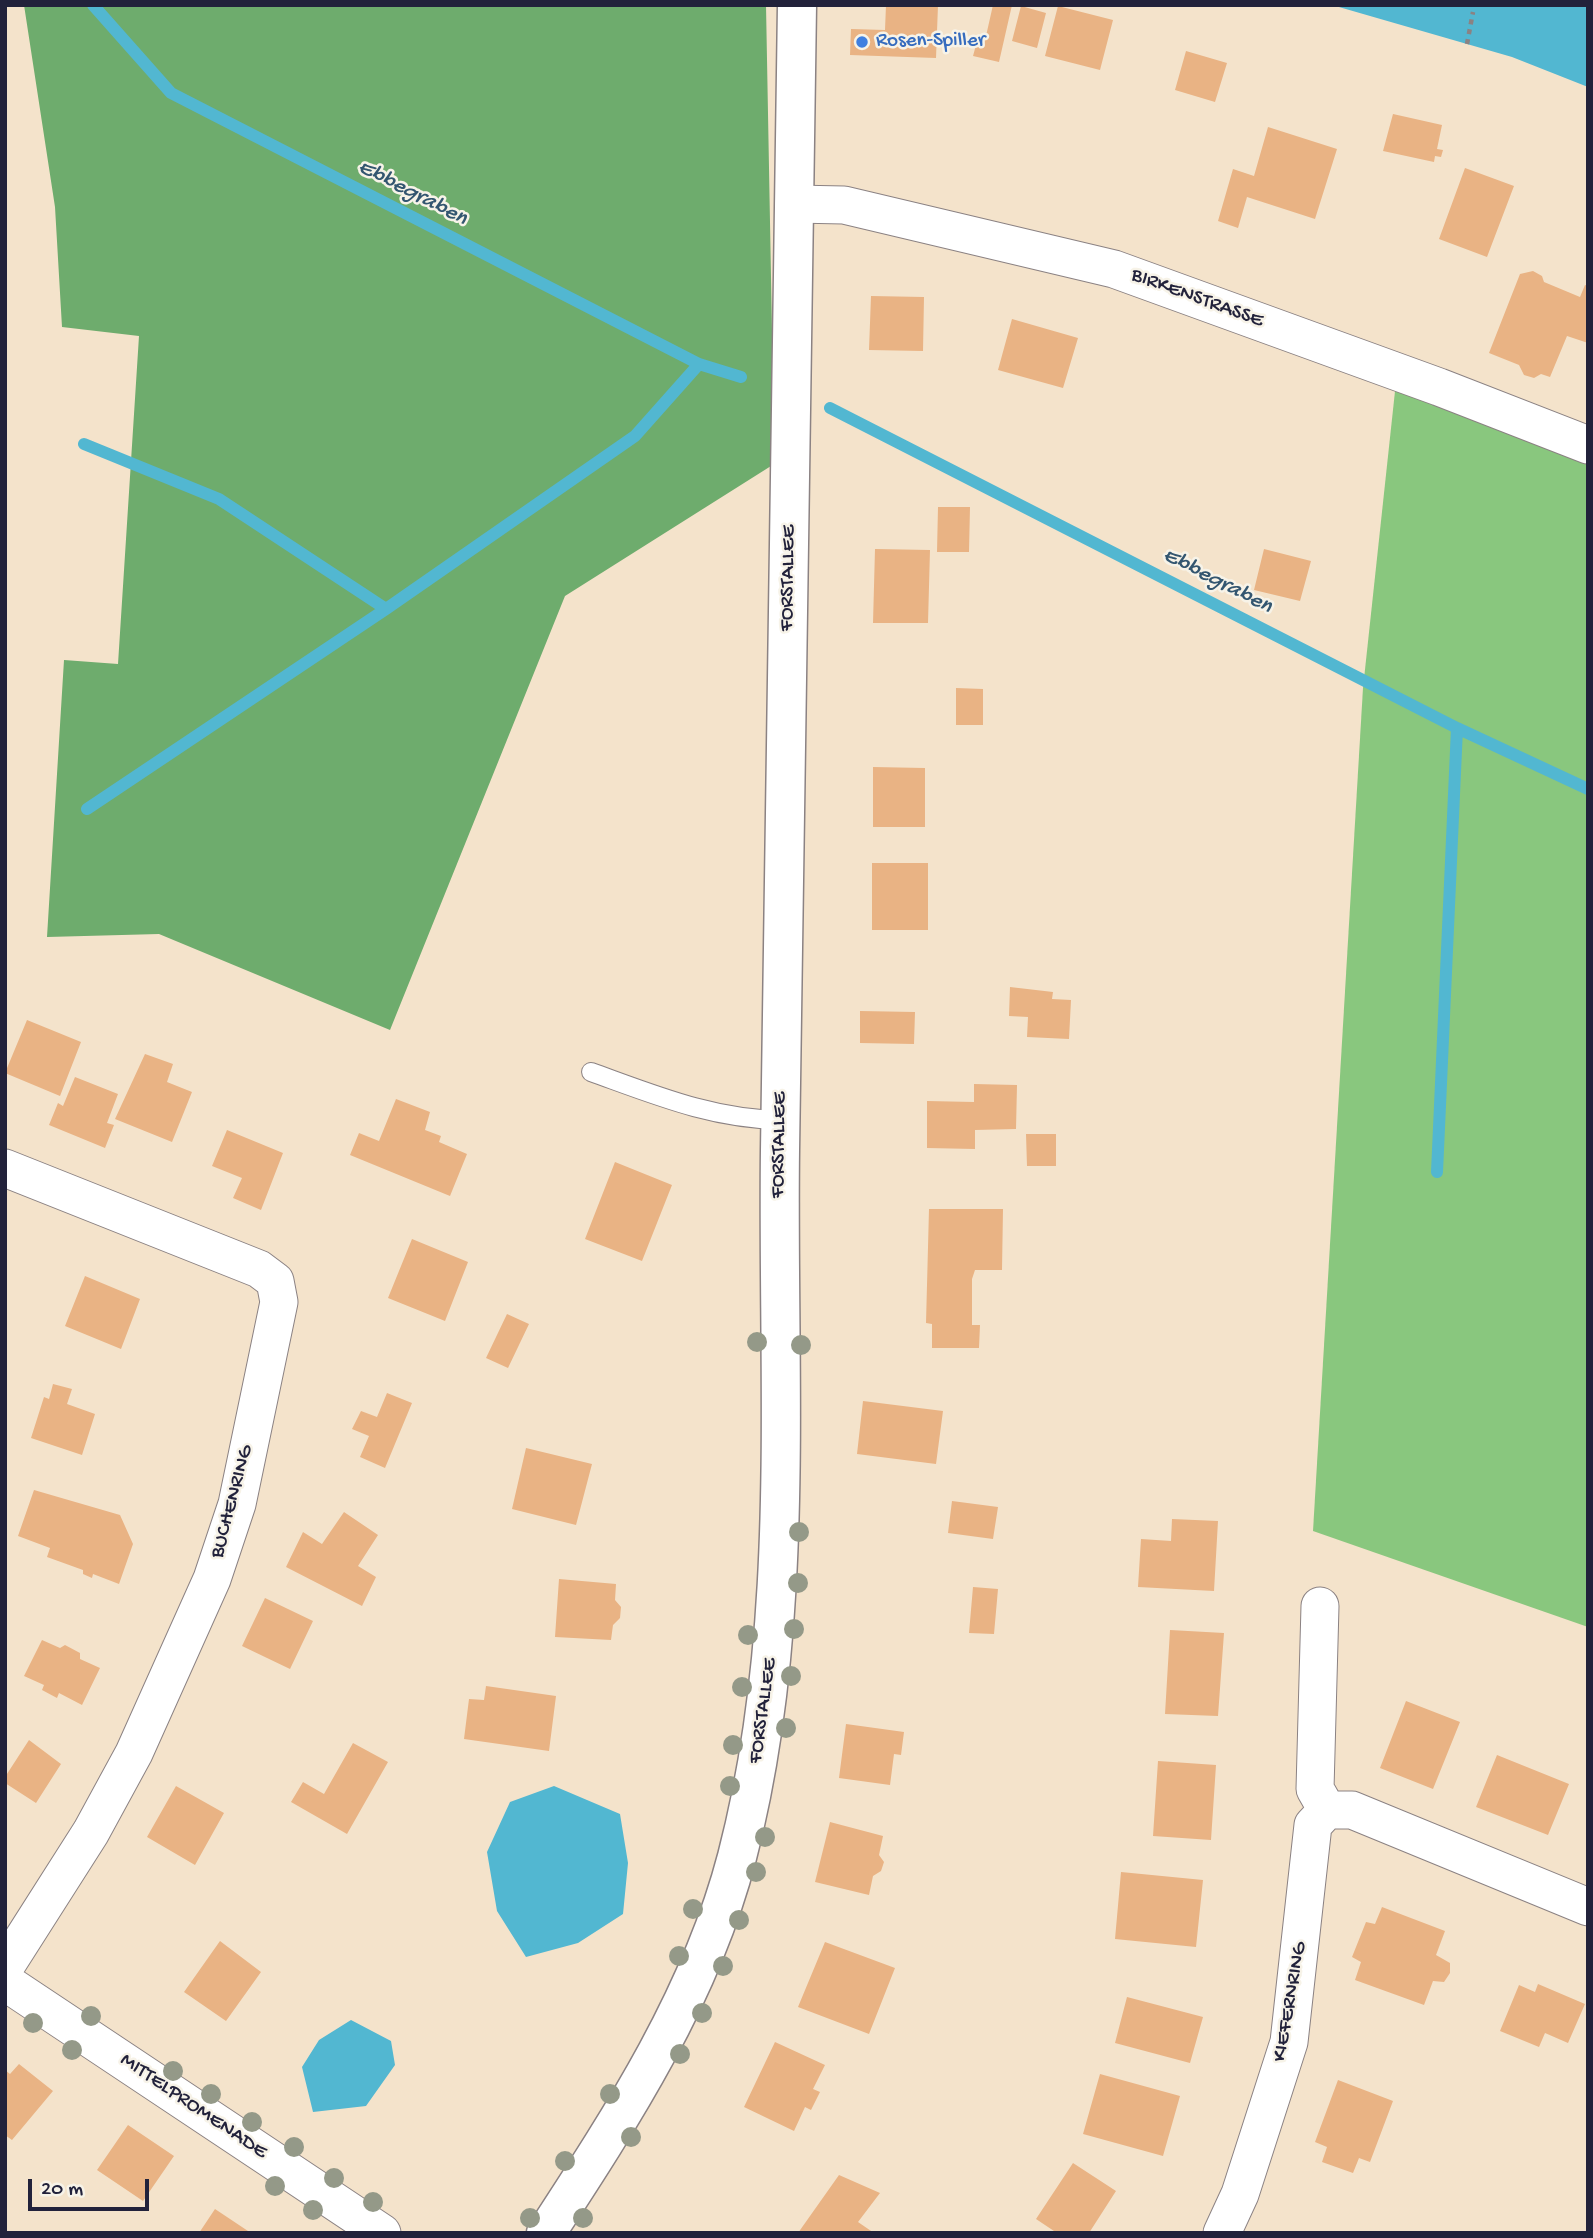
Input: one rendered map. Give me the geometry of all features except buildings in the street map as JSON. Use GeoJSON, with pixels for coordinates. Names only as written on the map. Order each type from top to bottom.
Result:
{"type":"FeatureCollection","features":[{"type":"Feature","properties":{"kind":"street","name":"FORSTALLEE"},"geometry":{"type":"LineString","coordinates":[[546,2233],[635,2090],[683,2006],[706,1951],[736,1861],[752,1793],[766,1705],[777,1578],[780,1120],[797,5]]}},
{"type":"Feature","properties":{"kind":"street","name":"BIRKENSTRASSE"},"geometry":{"type":"LineString","coordinates":[[794,204],[844,205],[1114,269],[1588,445]]}},
{"type":"Feature","properties":{"kind":"street","name":"BUCHENRING"},"geometry":{"type":"LineString","coordinates":[[5,1168],[259,1269],[275,1281],[279,1302],[237,1504],[212,1579],[134,1753],[91,1832],[5,1967]]}},
{"type":"Feature","properties":{"kind":"street"},"geometry":{"type":"LineString","coordinates":[[1320,1606],[1315,1789],[1327,1810],[1352,1810],[1588,1907]]}},
{"type":"Feature","properties":{"kind":"street","name":"KIEFERNRING"},"geometry":{"type":"LineString","coordinates":[[1222,2233],[1240,2194],[1289,2042],[1313,1825],[1327,1810]]}},
{"type":"Feature","properties":{"kind":"street","name":"MITTELPROMENADE"},"geometry":{"type":"LineString","coordinates":[[5,1982],[382,2233]]}},
{"type":"Feature","properties":{"kind":"lane"},"geometry":{"type":"LineString","coordinates":[[591,1072],[706,1112],[742,1119],[780,1120]]}},
{"type":"Feature","properties":{"kind":"path"},"geometry":{"type":"LineString","coordinates":[[1466,44],[1474,12]]}},
{"type":"Feature","properties":{"kind":"green space"},"geometry":{"type":"Polygon","coordinates":[[[24,5],[766,5],[773,385],[771,466],[565,596],[390,1030],[159,934],[47,937],[64,660],[118,664],[139,336],[62,327],[55,207],[24,5]]]}},
{"type":"Feature","properties":{"kind":"green space"},"geometry":{"type":"Polygon","coordinates":[[[1396,382],[1588,458],[1588,1627],[1313,1531],[1363,688],[1396,382]]]}},
{"type":"Feature","properties":{"kind":"water"},"geometry":{"type":"Polygon","coordinates":[[[1332,5],[1588,5],[1588,87],[1512,57],[1332,5]]]}},
{"type":"Feature","properties":{"kind":"water"},"geometry":{"type":"Polygon","coordinates":[[[554,1786],[620,1814],[628,1863],[623,1914],[578,1943],[526,1957],[497,1911],[487,1852],[510,1802],[554,1786]]]}},
{"type":"Feature","properties":{"kind":"water"},"geometry":{"type":"Polygon","coordinates":[[[351,2020],[391,2041],[395,2065],[366,2106],[313,2112],[302,2067],[319,2040],[351,2020]]]}},
{"type":"Feature","properties":{"kind":"waterway","name":"Ebbegraben"},"geometry":{"type":"LineString","coordinates":[[93,5],[171,93],[699,364],[741,377]]}},
{"type":"Feature","properties":{"kind":"waterway"},"geometry":{"type":"LineString","coordinates":[[87,809],[386,609],[635,436],[699,364]]}},
{"type":"Feature","properties":{"kind":"waterway","name":"Ebbegraben"},"geometry":{"type":"LineString","coordinates":[[830,408],[1457,728],[1588,789]]}},
{"type":"Feature","properties":{"kind":"waterway"},"geometry":{"type":"LineString","coordinates":[[84,444],[219,499],[386,609]]}},
{"type":"Feature","properties":{"kind":"waterway"},"geometry":{"type":"LineString","coordinates":[[1437,1172],[1457,728]]}},
{"type":"Feature","properties":{"kind":"place","name":"Rosen-Spiller"},"geometry":{"type":"Point","coordinates":[862,42]}}]}
